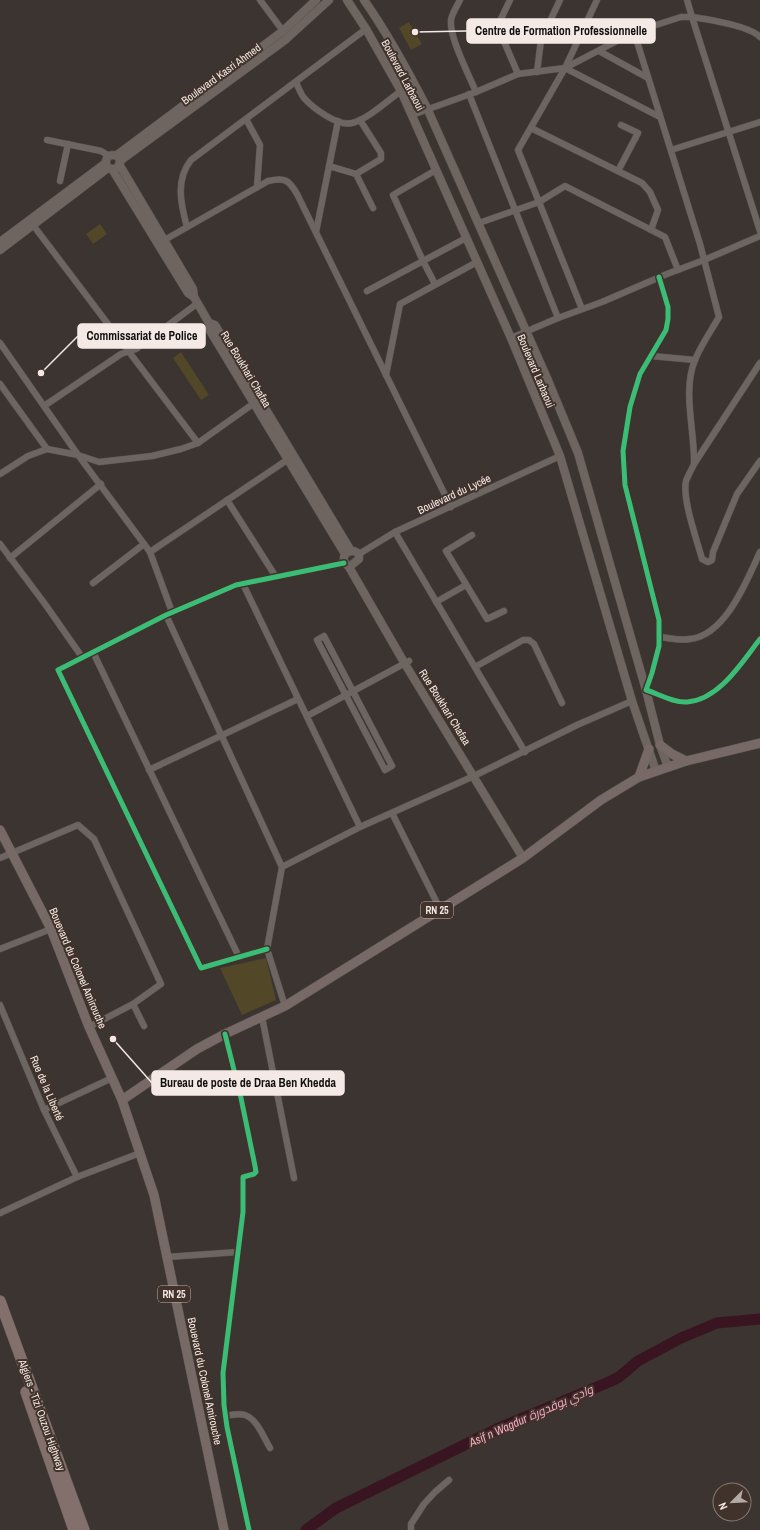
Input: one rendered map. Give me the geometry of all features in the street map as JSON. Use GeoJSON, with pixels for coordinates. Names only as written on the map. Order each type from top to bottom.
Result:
{"type":"FeatureCollection","features":[{"type":"Feature","properties":{"kind":"highway","name":"Algiers - Tizi Ouzou Highway"},"geometry":{"type":"LineString","coordinates":[[0,1301],[84,1530]]}},
{"type":"Feature","properties":{"kind":"highway","name":"Algiers - Tizi Ouzou Highway"},"geometry":{"type":"LineString","coordinates":[[0,1320],[74,1530]]}},
{"type":"Feature","properties":{"kind":"main road","name":"Boulevard Kasri Ahmed"},"geometry":{"type":"LineString","coordinates":[[0,250],[283,30],[316,0]]}},
{"type":"Feature","properties":{"kind":"main road","name":"Boulevard Kasri Ahmed"},"geometry":{"type":"LineString","coordinates":[[0,242],[285,40],[329,0]]}},
{"type":"Feature","properties":{"kind":"main road","name":"Boulevard Larbaoui"},"geometry":{"type":"LineString","coordinates":[[347,0],[366,29],[401,91],[511,338],[560,456],[632,701],[656,770]]}},
{"type":"Feature","properties":{"kind":"main road","name":"Boulevard Larbaoui"},"geometry":{"type":"LineString","coordinates":[[364,0],[377,18],[427,108],[527,331],[578,453],[646,690],[660,745],[668,767]]}},
{"type":"Feature","properties":{"kind":"main road"},"geometry":{"type":"LineString","coordinates":[[113,162],[161,242],[188,293],[196,300]]}},
{"type":"Feature","properties":{"kind":"main road","name":"Rue Boukhari Chafaa"},"geometry":{"type":"LineString","coordinates":[[196,300],[209,322],[215,325],[287,460],[352,553]]}},
{"type":"Feature","properties":{"kind":"main road","name":"Rue Boukhari Chafaa"},"geometry":{"type":"LineString","coordinates":[[256,401],[352,553]]}},
{"type":"Feature","properties":{"kind":"main road"},"geometry":{"type":"LineString","coordinates":[[352,553],[360,559],[349,565],[343,558],[352,553]]}},
{"type":"Feature","properties":{"kind":"main road","name":"Rue Boukhari Chafaa"},"geometry":{"type":"LineString","coordinates":[[349,565],[477,774],[524,856]]}},
{"type":"Feature","properties":{"kind":"main road","name":"RN 25"},"geometry":{"type":"LineString","coordinates":[[122,1100],[197,1049],[285,1006],[524,856],[601,800],[639,777],[686,761],[760,743]]}},
{"type":"Feature","properties":{"kind":"main road"},"geometry":{"type":"LineString","coordinates":[[639,777],[649,749],[660,745],[672,754],[686,761]]}},
{"type":"Feature","properties":{"kind":"main road","name":"Bouevard du Colonel Amirouche"},"geometry":{"type":"LineString","coordinates":[[0,830],[51,930],[89,1027],[122,1100],[154,1195],[224,1530]]}},
{"type":"Feature","properties":{"kind":"street"},"geometry":{"type":"LineString","coordinates":[[260,0],[283,30]]}},
{"type":"Feature","properties":{"kind":"street"},"geometry":{"type":"LineString","coordinates":[[460,0],[453,14],[451,26],[454,40],[476,92]]}},
{"type":"Feature","properties":{"kind":"street"},"geometry":{"type":"LineString","coordinates":[[510,0],[499,23],[500,32],[518,74]]}},
{"type":"Feature","properties":{"kind":"street"},"geometry":{"type":"LineString","coordinates":[[537,72],[541,40],[560,0]]}},
{"type":"Feature","properties":{"kind":"street"},"geometry":{"type":"LineString","coordinates":[[582,309],[518,150],[565,68],[597,0]]}},
{"type":"Feature","properties":{"kind":"street"},"geometry":{"type":"LineString","coordinates":[[687,0],[760,231]]}},
{"type":"Feature","properties":{"kind":"street"},"geometry":{"type":"LineString","coordinates":[[412,115],[427,108],[476,92],[518,74],[565,68],[634,32],[680,17],[692,16],[712,20],[748,30],[760,37]]}},
{"type":"Feature","properties":{"kind":"street"},"geometry":{"type":"LineString","coordinates":[[187,227],[180,190],[185,168],[191,160],[366,29]]}},
{"type":"Feature","properties":{"kind":"street"},"geometry":{"type":"LineString","coordinates":[[634,32],[704,260],[719,317],[695,360],[689,396],[694,464]]}},
{"type":"Feature","properties":{"kind":"street"},"geometry":{"type":"LineString","coordinates":[[598,51],[648,78]]}},
{"type":"Feature","properties":{"kind":"street"},"geometry":{"type":"LineString","coordinates":[[565,68],[660,117]]}},
{"type":"Feature","properties":{"kind":"street"},"geometry":{"type":"LineString","coordinates":[[296,82],[303,97],[317,111],[338,121],[350,124],[360,120],[401,91]]}},
{"type":"Feature","properties":{"kind":"street"},"geometry":{"type":"LineString","coordinates":[[469,94],[558,318]]}},
{"type":"Feature","properties":{"kind":"street"},"geometry":{"type":"LineString","coordinates":[[246,119],[260,145],[257,187]]}},
{"type":"Feature","properties":{"kind":"street"},"geometry":{"type":"LineString","coordinates":[[356,174],[381,159],[381,153],[360,120]]}},
{"type":"Feature","properties":{"kind":"street"},"geometry":{"type":"LineString","coordinates":[[316,232],[338,121]]}},
{"type":"Feature","properties":{"kind":"street"},"geometry":{"type":"LineString","coordinates":[[670,150],[760,122]]}},
{"type":"Feature","properties":{"kind":"street"},"geometry":{"type":"LineString","coordinates":[[618,172],[638,133],[622,125]]}},
{"type":"Feature","properties":{"kind":"street"},"geometry":{"type":"LineString","coordinates":[[531,128],[642,183],[650,192],[658,210],[651,230]]}},
{"type":"Feature","properties":{"kind":"street"},"geometry":{"type":"LineString","coordinates":[[48,140],[101,151],[113,162]]}},
{"type":"Feature","properties":{"kind":"street"},"geometry":{"type":"LineString","coordinates":[[60,182],[68,144]]}},
{"type":"Feature","properties":{"kind":"street"},"geometry":{"type":"LineString","coordinates":[[329,166],[356,174],[373,208]]}},
{"type":"Feature","properties":{"kind":"street"},"geometry":{"type":"LineString","coordinates":[[435,284],[393,195],[436,170]]}},
{"type":"Feature","properties":{"kind":"street"},"geometry":{"type":"LineString","coordinates":[[161,242],[268,180],[283,179],[290,183],[316,232],[451,507]]}},
{"type":"Feature","properties":{"kind":"street"},"geometry":{"type":"LineString","coordinates":[[479,222],[539,202],[564,186],[665,237],[678,270]]}},
{"type":"Feature","properties":{"kind":"street"},"geometry":{"type":"LineString","coordinates":[[33,225],[198,443]]}},
{"type":"Feature","properties":{"kind":"street"},"geometry":{"type":"LineString","coordinates":[[511,338],[760,236]]}},
{"type":"Feature","properties":{"kind":"street"},"geometry":{"type":"LineString","coordinates":[[368,291],[466,238]]}},
{"type":"Feature","properties":{"kind":"street"},"geometry":{"type":"LineString","coordinates":[[386,375],[400,304],[477,262]]}},
{"type":"Feature","properties":{"kind":"street"},"geometry":{"type":"LineString","coordinates":[[659,277],[668,307],[666,330],[640,374],[630,407],[623,451],[623,473],[634,522],[660,620],[660,637],[646,690],[673,700],[687,702],[702,698],[714,692],[737,669],[760,639]]}},
{"type":"Feature","properties":{"kind":"street"},"geometry":{"type":"LineString","coordinates":[[44,406],[121,354],[136,349],[196,300]]}},
{"type":"Feature","properties":{"kind":"street"},"geometry":{"type":"LineString","coordinates":[[0,343],[2,352],[44,406],[78,455],[150,552],[172,612]]}},
{"type":"Feature","properties":{"kind":"street"},"geometry":{"type":"LineString","coordinates":[[651,356],[695,360]]}},
{"type":"Feature","properties":{"kind":"street"},"geometry":{"type":"LineString","coordinates":[[760,363],[694,464],[686,481],[686,499],[702,559],[708,562],[712,560],[713,552],[737,494],[760,460]]}},
{"type":"Feature","properties":{"kind":"street"},"geometry":{"type":"LineString","coordinates":[[0,384],[47,449]]}},
{"type":"Feature","properties":{"kind":"street"},"geometry":{"type":"LineString","coordinates":[[0,474],[28,456],[47,449],[78,455],[99,462],[152,456],[198,443],[256,401]]}},
{"type":"Feature","properties":{"kind":"street","name":"Boulevard du Lycée"},"geometry":{"type":"LineString","coordinates":[[352,553],[560,456]]}},
{"type":"Feature","properties":{"kind":"street"},"geometry":{"type":"LineString","coordinates":[[150,552],[287,460]]}},
{"type":"Feature","properties":{"kind":"street"},"geometry":{"type":"LineString","coordinates":[[10,558],[101,484]]}},
{"type":"Feature","properties":{"kind":"street"},"geometry":{"type":"LineString","coordinates":[[227,500],[276,577]]}},
{"type":"Feature","properties":{"kind":"street"},"geometry":{"type":"LineString","coordinates":[[395,532],[525,752]]}},
{"type":"Feature","properties":{"kind":"street"},"geometry":{"type":"LineString","coordinates":[[472,534],[446,551],[487,619],[504,611]]}},
{"type":"Feature","properties":{"kind":"street"},"geometry":{"type":"LineString","coordinates":[[0,544],[82,657]]}},
{"type":"Feature","properties":{"kind":"street"},"geometry":{"type":"LineString","coordinates":[[93,583],[144,544]]}},
{"type":"Feature","properties":{"kind":"street"},"geometry":{"type":"LineString","coordinates":[[660,637],[678,640],[691,639],[700,637],[712,630],[726,615],[738,598],[760,552]]}},
{"type":"Feature","properties":{"kind":"street"},"geometry":{"type":"LineString","coordinates":[[267,949],[201,968],[58,670],[172,612],[236,585],[349,565]]}},
{"type":"Feature","properties":{"kind":"street"},"geometry":{"type":"LineString","coordinates":[[243,584],[360,827]]}},
{"type":"Feature","properties":{"kind":"street"},"geometry":{"type":"LineString","coordinates":[[436,602],[466,585]]}},
{"type":"Feature","properties":{"kind":"street"},"geometry":{"type":"LineString","coordinates":[[166,615],[282,867],[267,949],[285,1006]]}},
{"type":"Feature","properties":{"kind":"street"},"geometry":{"type":"LineString","coordinates":[[324,636],[353,692],[392,766],[385,770],[317,640],[324,636]]}},
{"type":"Feature","properties":{"kind":"street"},"geometry":{"type":"LineString","coordinates":[[475,667],[523,640],[528,640],[534,644],[562,703]]}},
{"type":"Feature","properties":{"kind":"street"},"geometry":{"type":"LineString","coordinates":[[93,652],[240,957]]}},
{"type":"Feature","properties":{"kind":"street"},"geometry":{"type":"LineString","coordinates":[[307,716],[407,662]]}},
{"type":"Feature","properties":{"kind":"street"},"geometry":{"type":"LineString","coordinates":[[650,678],[656,693]]}},
{"type":"Feature","properties":{"kind":"street"},"geometry":{"type":"LineString","coordinates":[[150,770],[298,700]]}},
{"type":"Feature","properties":{"kind":"street"},"geometry":{"type":"LineString","coordinates":[[282,867],[360,827],[525,752],[577,725],[632,701]]}},
{"type":"Feature","properties":{"kind":"street"},"geometry":{"type":"LineString","coordinates":[[392,813],[440,909]]}},
{"type":"Feature","properties":{"kind":"street"},"geometry":{"type":"LineString","coordinates":[[0,858],[78,825],[94,839],[161,984],[133,1004],[89,1027]]}},
{"type":"Feature","properties":{"kind":"street"},"geometry":{"type":"LineString","coordinates":[[0,949],[51,930]]}},
{"type":"Feature","properties":{"kind":"street"},"geometry":{"type":"LineString","coordinates":[[133,1004],[144,1026]]}},
{"type":"Feature","properties":{"kind":"street","name":"Rue de la Liberté"},"geometry":{"type":"LineString","coordinates":[[0,1005],[44,1110],[77,1177]]}},
{"type":"Feature","properties":{"kind":"street"},"geometry":{"type":"LineString","coordinates":[[262,1017],[294,1178]]}},
{"type":"Feature","properties":{"kind":"street"},"geometry":{"type":"LineString","coordinates":[[225,1034],[241,1098],[256,1172],[243,1177],[243,1212],[223,1374],[225,1416],[249,1530]]}},
{"type":"Feature","properties":{"kind":"street"},"geometry":{"type":"LineString","coordinates":[[44,1110],[112,1078]]}},
{"type":"Feature","properties":{"kind":"street"},"geometry":{"type":"LineString","coordinates":[[0,1213],[77,1177],[140,1153]]}},
{"type":"Feature","properties":{"kind":"street"},"geometry":{"type":"LineString","coordinates":[[167,1257],[238,1252]]}},
{"type":"Feature","properties":{"kind":"street"},"geometry":{"type":"LineString","coordinates":[[225,1416],[244,1414],[250,1418],[270,1448]]}},
{"type":"Feature","properties":{"kind":"street"},"geometry":{"type":"LineString","coordinates":[[411,1530],[411,1524],[424,1504],[449,1480]]}},
{"type":"Feature","properties":{"kind":"shaded area"},"geometry":{"type":"Polygon","coordinates":[[[409,22],[422,44],[411,50],[399,28],[409,22]]]}},
{"type":"Feature","properties":{"kind":"shaded area"},"geometry":{"type":"Polygon","coordinates":[[[100,224],[107,234],[93,244],[86,234],[100,224]]]}},
{"type":"Feature","properties":{"kind":"shaded area"},"geometry":{"type":"Polygon","coordinates":[[[181,352],[209,395],[201,400],[173,358],[181,352]]]}},
{"type":"Feature","properties":{"kind":"shaded area"},"geometry":{"type":"Polygon","coordinates":[[[266,958],[276,1000],[242,1015],[220,968],[266,958]]]}},
{"type":"Feature","properties":{"kind":"waterway","name":"Asif n Wagdur وادي بوقدورة"},"geometry":{"type":"LineString","coordinates":[[306,1530],[336,1508],[501,1427],[619,1377],[638,1361],[681,1338],[717,1323],[760,1319]]}},
{"type":"Feature","properties":{"kind":"cycle path"},"geometry":{"type":"LineString","coordinates":[[659,277],[668,307],[666,330],[640,374],[630,407],[623,451],[625,485],[659,620],[659,646],[646,690],[666,698],[682,702],[699,700],[709,695],[729,678],[760,639]]}},
{"type":"Feature","properties":{"kind":"cycle path"},"geometry":{"type":"LineString","coordinates":[[267,949],[201,968],[58,670],[166,615],[236,585],[344,563]]}},
{"type":"Feature","properties":{"kind":"cycle path"},"geometry":{"type":"LineString","coordinates":[[225,1034],[241,1098],[256,1172],[243,1177],[243,1212],[223,1373],[224,1405],[227,1427],[249,1530]]}},
{"type":"Feature","properties":{"kind":"place","name":"Centre de Formation Professionnelle"},"geometry":{"type":"Point","coordinates":[415,32]}},
{"type":"Feature","properties":{"kind":"place","name":"Commissariat de Police"},"geometry":{"type":"Point","coordinates":[41,373]}},
{"type":"Feature","properties":{"kind":"place","name":"Bureau de poste de Draa Ben Khedda"},"geometry":{"type":"Point","coordinates":[113,1039]}}]}
